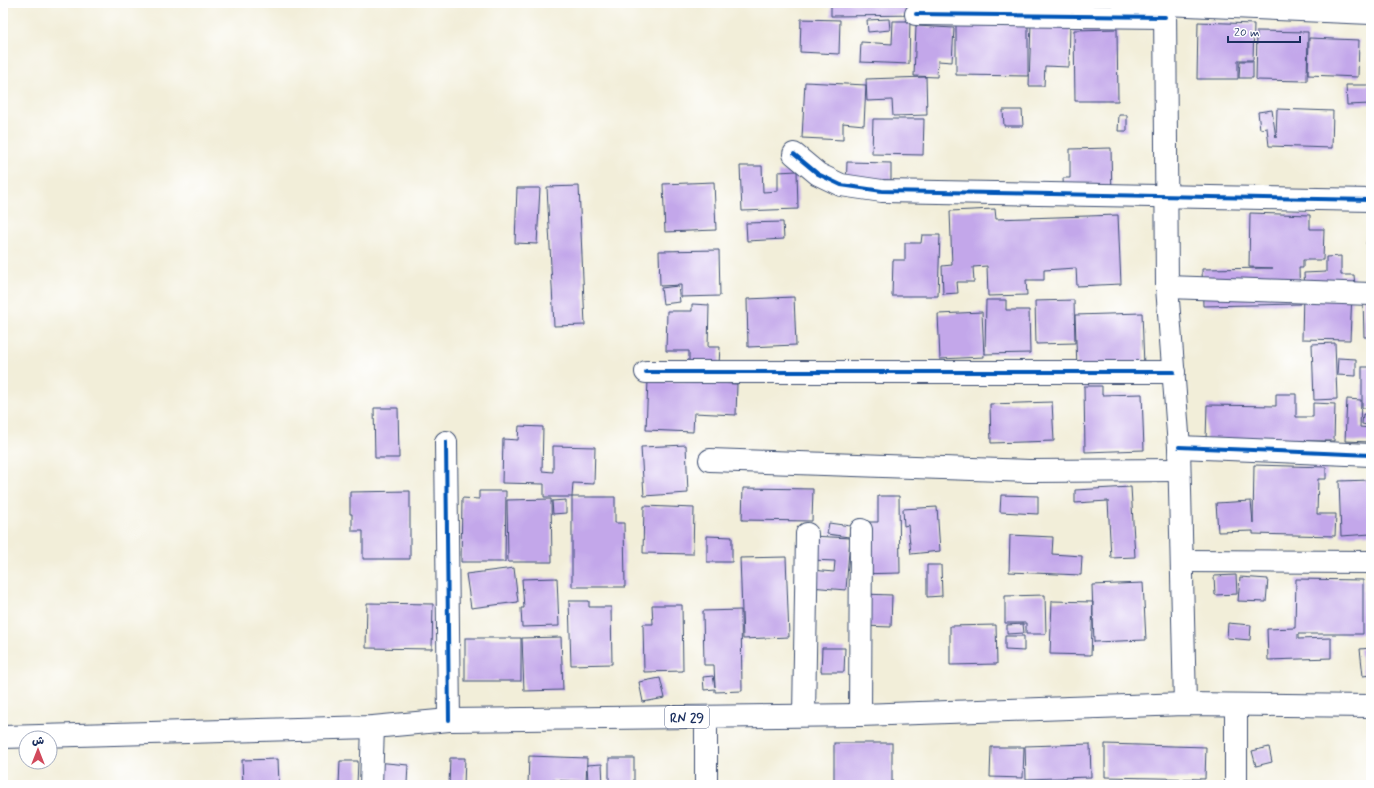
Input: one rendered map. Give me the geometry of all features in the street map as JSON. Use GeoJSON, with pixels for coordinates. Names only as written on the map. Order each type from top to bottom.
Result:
{"type":"FeatureCollection","features":[{"type":"Feature","properties":{"kind":"street"},"geometry":{"type":"LineString","coordinates":[[1165,8],[1168,196],[1167,287],[1179,447],[1185,704]]}},
{"type":"Feature","properties":{"kind":"street"},"geometry":{"type":"LineString","coordinates":[[916,14],[1165,8],[1371,13]]}},
{"type":"Feature","properties":{"kind":"street"},"geometry":{"type":"LineString","coordinates":[[794,154],[818,174],[841,185],[882,191],[1371,200]]}},
{"type":"Feature","properties":{"kind":"street"},"geometry":{"type":"LineString","coordinates":[[1167,287],[1371,294]]}},
{"type":"Feature","properties":{"kind":"street"},"geometry":{"type":"LineString","coordinates":[[646,372],[1174,372]]}},
{"type":"Feature","properties":{"kind":"street"},"geometry":{"type":"LineString","coordinates":[[446,442],[449,720]]}},
{"type":"Feature","properties":{"kind":"street"},"geometry":{"type":"LineString","coordinates":[[1179,447],[1371,455]]}},
{"type":"Feature","properties":{"kind":"street"},"geometry":{"type":"LineString","coordinates":[[710,460],[1028,471],[1179,470]]}},
{"type":"Feature","properties":{"kind":"street"},"geometry":{"type":"LineString","coordinates":[[860,530],[860,715]]}},
{"type":"Feature","properties":{"kind":"street"},"geometry":{"type":"LineString","coordinates":[[804,715],[807,534]]}},
{"type":"Feature","properties":{"kind":"street"},"geometry":{"type":"LineString","coordinates":[[1182,561],[1371,562]]}},
{"type":"Feature","properties":{"kind":"street","name":"RN 29"},"geometry":{"type":"LineString","coordinates":[[3,736],[373,727],[449,720],[860,715],[1185,704],[1371,706]]}},
{"type":"Feature","properties":{"kind":"street"},"geometry":{"type":"LineString","coordinates":[[1236,705],[1236,785]]}},
{"type":"Feature","properties":{"kind":"street"},"geometry":{"type":"LineString","coordinates":[[706,717],[706,785]]}},
{"type":"Feature","properties":{"kind":"street"},"geometry":{"type":"LineString","coordinates":[[371,785],[373,727]]}},
{"type":"Feature","properties":{"kind":"building"},"geometry":{"type":"Polygon","coordinates":[[[831,3],[926,3],[926,15],[831,16],[831,3]]]}},
{"type":"Feature","properties":{"kind":"building"},"geometry":{"type":"Polygon","coordinates":[[[929,3],[985,3],[985,24],[1028,24],[1028,76],[956,75],[956,24],[929,25],[929,3]]]}},
{"type":"Feature","properties":{"kind":"building"},"geometry":{"type":"Polygon","coordinates":[[[1040,3],[1070,3],[1070,12],[1040,13],[1040,3]]]}},
{"type":"Feature","properties":{"kind":"building"},"geometry":{"type":"Polygon","coordinates":[[[801,19],[840,20],[839,54],[800,52],[801,19]]]}},
{"type":"Feature","properties":{"kind":"building"},"geometry":{"type":"Polygon","coordinates":[[[889,19],[890,30],[868,32],[867,20],[889,19]]]}},
{"type":"Feature","properties":{"kind":"building"},"geometry":{"type":"Polygon","coordinates":[[[893,21],[910,21],[909,64],[860,62],[861,42],[892,44],[893,21]]]}},
{"type":"Feature","properties":{"kind":"building"},"geometry":{"type":"Polygon","coordinates":[[[1031,22],[1070,24],[1069,67],[1045,66],[1044,86],[1029,86],[1031,22]]]}},
{"type":"Feature","properties":{"kind":"building"},"geometry":{"type":"Polygon","coordinates":[[[1198,22],[1254,24],[1253,60],[1238,60],[1238,79],[1197,79],[1198,22]]]}},
{"type":"Feature","properties":{"kind":"building"},"geometry":{"type":"Polygon","coordinates":[[[916,26],[954,28],[952,62],[938,61],[937,77],[914,76],[916,26]]]}},
{"type":"Feature","properties":{"kind":"building"},"geometry":{"type":"Polygon","coordinates":[[[1117,29],[1118,101],[1075,101],[1074,30],[1117,29]]]}},
{"type":"Feature","properties":{"kind":"building"},"geometry":{"type":"Polygon","coordinates":[[[1257,31],[1308,32],[1307,81],[1256,80],[1257,31]]]}},
{"type":"Feature","properties":{"kind":"building"},"geometry":{"type":"Polygon","coordinates":[[[1309,38],[1359,40],[1358,77],[1308,75],[1309,38]]]}},
{"type":"Feature","properties":{"kind":"building"},"geometry":{"type":"Polygon","coordinates":[[[1240,61],[1253,61],[1253,78],[1239,78],[1240,61]]]}},
{"type":"Feature","properties":{"kind":"building"},"geometry":{"type":"Polygon","coordinates":[[[926,77],[927,115],[893,116],[892,100],[867,101],[866,79],[926,77]]]}},
{"type":"Feature","properties":{"kind":"building"},"geometry":{"type":"Polygon","coordinates":[[[805,82],[866,85],[864,125],[843,123],[843,140],[802,138],[805,82]]]}},
{"type":"Feature","properties":{"kind":"building"},"geometry":{"type":"Polygon","coordinates":[[[1346,85],[1371,85],[1371,104],[1347,105],[1346,85]]]}},
{"type":"Feature","properties":{"kind":"building"},"geometry":{"type":"Polygon","coordinates":[[[1277,109],[1333,111],[1332,148],[1269,146],[1267,128],[1260,129],[1258,112],[1272,110],[1276,138],[1277,109]]]}},
{"type":"Feature","properties":{"kind":"building"},"geometry":{"type":"Polygon","coordinates":[[[1003,110],[1022,110],[1023,126],[1004,126],[1003,110]]]}},
{"type":"Feature","properties":{"kind":"building"},"geometry":{"type":"Polygon","coordinates":[[[1119,115],[1127,115],[1127,131],[1118,131],[1119,115]]]}},
{"type":"Feature","properties":{"kind":"building"},"geometry":{"type":"Polygon","coordinates":[[[873,119],[924,119],[923,155],[872,154],[873,119]]]}},
{"type":"Feature","properties":{"kind":"building"},"geometry":{"type":"Polygon","coordinates":[[[1111,148],[1112,200],[1064,201],[1063,178],[1070,178],[1070,149],[1111,148]]]}},
{"type":"Feature","properties":{"kind":"building"},"geometry":{"type":"Polygon","coordinates":[[[847,162],[891,163],[891,194],[846,191],[847,162]]]}},
{"type":"Feature","properties":{"kind":"building"},"geometry":{"type":"Polygon","coordinates":[[[740,166],[762,166],[763,192],[778,191],[778,172],[797,171],[798,209],[742,211],[740,166]]]}},
{"type":"Feature","properties":{"kind":"building"},"geometry":{"type":"Polygon","coordinates":[[[714,182],[716,230],[665,232],[663,184],[714,182]]]}},
{"type":"Feature","properties":{"kind":"building"},"geometry":{"type":"Polygon","coordinates":[[[579,186],[585,325],[554,326],[547,187],[579,186]]]}},
{"type":"Feature","properties":{"kind":"building"},"geometry":{"type":"Polygon","coordinates":[[[517,188],[540,188],[537,244],[515,243],[517,188]]]}},
{"type":"Feature","properties":{"kind":"building"},"geometry":{"type":"Polygon","coordinates":[[[995,209],[996,219],[1118,215],[1121,284],[1077,286],[1076,268],[1044,270],[1044,280],[1026,280],[1027,295],[988,296],[987,266],[973,267],[974,282],[957,282],[958,293],[943,294],[942,266],[952,265],[950,211],[995,209]]]}},
{"type":"Feature","properties":{"kind":"building"},"geometry":{"type":"Polygon","coordinates":[[[1250,213],[1310,215],[1310,229],[1324,229],[1323,260],[1303,260],[1303,268],[1299,268],[1300,304],[1203,306],[1202,269],[1273,268],[1249,267],[1250,213]]]}},
{"type":"Feature","properties":{"kind":"building"},"geometry":{"type":"Polygon","coordinates":[[[1371,220],[1371,245],[1366,244],[1371,220]]]}},
{"type":"Feature","properties":{"kind":"building"},"geometry":{"type":"Polygon","coordinates":[[[783,222],[784,239],[747,241],[746,223],[783,222]]]}},
{"type":"Feature","properties":{"kind":"building"},"geometry":{"type":"Polygon","coordinates":[[[922,235],[940,235],[938,296],[892,296],[893,260],[905,260],[905,243],[921,243],[922,235]]]}},
{"type":"Feature","properties":{"kind":"building"},"geometry":{"type":"Polygon","coordinates":[[[719,250],[720,296],[681,297],[681,285],[660,286],[659,251],[719,250]]]}},
{"type":"Feature","properties":{"kind":"building"},"geometry":{"type":"Polygon","coordinates":[[[1341,256],[1341,275],[1354,275],[1355,287],[1305,289],[1304,273],[1326,272],[1326,257],[1341,256]]]}},
{"type":"Feature","properties":{"kind":"building"},"geometry":{"type":"Polygon","coordinates":[[[678,286],[680,302],[663,304],[661,288],[678,286]]]}},
{"type":"Feature","properties":{"kind":"building"},"geometry":{"type":"Polygon","coordinates":[[[1303,291],[1352,292],[1350,340],[1302,339],[1303,291]]]}},
{"type":"Feature","properties":{"kind":"building"},"geometry":{"type":"Polygon","coordinates":[[[794,297],[796,345],[748,347],[747,299],[794,297]]]}},
{"type":"Feature","properties":{"kind":"building"},"geometry":{"type":"Polygon","coordinates":[[[1363,298],[1371,298],[1371,337],[1364,337],[1363,298]]]}},
{"type":"Feature","properties":{"kind":"building"},"geometry":{"type":"Polygon","coordinates":[[[986,300],[1006,300],[1006,310],[1029,310],[1030,353],[985,354],[986,300]]]}},
{"type":"Feature","properties":{"kind":"building"},"geometry":{"type":"Polygon","coordinates":[[[1074,300],[1075,343],[1036,344],[1035,301],[1074,300]]]}},
{"type":"Feature","properties":{"kind":"building"},"geometry":{"type":"Polygon","coordinates":[[[692,304],[709,305],[708,347],[720,347],[719,364],[689,363],[689,351],[666,351],[667,311],[692,311],[692,304]]]}},
{"type":"Feature","properties":{"kind":"building"},"geometry":{"type":"Polygon","coordinates":[[[982,312],[984,357],[940,359],[938,314],[982,312]]]}},
{"type":"Feature","properties":{"kind":"building"},"geometry":{"type":"Polygon","coordinates":[[[1142,313],[1144,366],[1077,368],[1075,315],[1142,313]]]}},
{"type":"Feature","properties":{"kind":"building"},"geometry":{"type":"Polygon","coordinates":[[[1335,343],[1337,399],[1314,400],[1312,344],[1335,343]]]}},
{"type":"Feature","properties":{"kind":"building"},"geometry":{"type":"Polygon","coordinates":[[[1338,358],[1356,359],[1356,376],[1337,375],[1338,358]]]}},
{"type":"Feature","properties":{"kind":"building"},"geometry":{"type":"Polygon","coordinates":[[[1362,367],[1371,367],[1371,408],[1362,408],[1362,367]]]}},
{"type":"Feature","properties":{"kind":"building"},"geometry":{"type":"Polygon","coordinates":[[[648,380],[737,384],[736,415],[694,413],[693,432],[646,430],[648,380]]]}},
{"type":"Feature","properties":{"kind":"building"},"geometry":{"type":"Polygon","coordinates":[[[1084,386],[1102,386],[1102,395],[1142,394],[1144,450],[1085,452],[1084,386]]]}},
{"type":"Feature","properties":{"kind":"building"},"geometry":{"type":"Polygon","coordinates":[[[1276,394],[1296,394],[1296,417],[1313,417],[1313,403],[1335,404],[1334,441],[1206,440],[1207,405],[1276,406],[1276,394]]]}},
{"type":"Feature","properties":{"kind":"building"},"geometry":{"type":"Polygon","coordinates":[[[1347,399],[1361,400],[1360,427],[1371,428],[1371,442],[1345,441],[1347,399]]]}},
{"type":"Feature","properties":{"kind":"building"},"geometry":{"type":"Polygon","coordinates":[[[1052,402],[1054,441],[991,443],[990,404],[1052,402]]]}},
{"type":"Feature","properties":{"kind":"building"},"geometry":{"type":"Polygon","coordinates":[[[374,408],[398,408],[399,458],[375,458],[374,408]]]}},
{"type":"Feature","properties":{"kind":"building"},"geometry":{"type":"Polygon","coordinates":[[[1363,414],[1371,415],[1371,426],[1362,424],[1363,414]]]}},
{"type":"Feature","properties":{"kind":"building"},"geometry":{"type":"Polygon","coordinates":[[[519,426],[543,427],[542,471],[553,472],[553,446],[595,447],[594,484],[573,483],[572,497],[544,497],[544,484],[502,483],[503,439],[518,440],[519,426]]]}},
{"type":"Feature","properties":{"kind":"building"},"geometry":{"type":"Polygon","coordinates":[[[686,445],[688,493],[644,496],[641,447],[686,445]]]}},
{"type":"Feature","properties":{"kind":"building"},"geometry":{"type":"Polygon","coordinates":[[[1254,465],[1326,467],[1326,479],[1318,479],[1317,514],[1336,514],[1335,536],[1253,534],[1253,531],[1218,532],[1216,503],[1251,501],[1253,523],[1254,465]]]}},
{"type":"Feature","properties":{"kind":"building"},"geometry":{"type":"Polygon","coordinates":[[[1371,480],[1371,534],[1341,536],[1339,481],[1371,480]]]}},
{"type":"Feature","properties":{"kind":"building"},"geometry":{"type":"Polygon","coordinates":[[[1131,487],[1135,557],[1111,558],[1108,501],[1075,503],[1075,490],[1131,487]]]}},
{"type":"Feature","properties":{"kind":"building"},"geometry":{"type":"Polygon","coordinates":[[[743,488],[813,489],[812,521],[742,520],[743,488]]]}},
{"type":"Feature","properties":{"kind":"building"},"geometry":{"type":"Polygon","coordinates":[[[410,491],[410,559],[363,559],[363,531],[352,531],[350,492],[410,491]]]}},
{"type":"Feature","properties":{"kind":"building"},"geometry":{"type":"Polygon","coordinates":[[[479,491],[506,491],[505,562],[461,562],[462,498],[479,499],[479,491]]]}},
{"type":"Feature","properties":{"kind":"building"},"geometry":{"type":"Polygon","coordinates":[[[1001,495],[1038,496],[1038,514],[1000,512],[1001,495]]]}},
{"type":"Feature","properties":{"kind":"building"},"geometry":{"type":"Polygon","coordinates":[[[878,496],[899,496],[900,573],[855,574],[855,522],[878,522],[878,496]]]}},
{"type":"Feature","properties":{"kind":"building"},"geometry":{"type":"Polygon","coordinates":[[[572,497],[615,497],[615,523],[624,523],[625,587],[572,587],[572,497]]]}},
{"type":"Feature","properties":{"kind":"building"},"geometry":{"type":"Polygon","coordinates":[[[551,499],[552,562],[508,562],[507,500],[551,499]]]}},
{"type":"Feature","properties":{"kind":"building"},"geometry":{"type":"Polygon","coordinates":[[[566,500],[566,513],[553,514],[552,501],[566,500]]]}},
{"type":"Feature","properties":{"kind":"building"},"geometry":{"type":"Polygon","coordinates":[[[644,506],[694,508],[693,554],[643,553],[644,506]]]}},
{"type":"Feature","properties":{"kind":"building"},"geometry":{"type":"Polygon","coordinates":[[[937,507],[940,551],[911,554],[908,525],[904,526],[903,509],[937,507]]]}},
{"type":"Feature","properties":{"kind":"building"},"geometry":{"type":"Polygon","coordinates":[[[829,523],[850,526],[849,537],[827,534],[829,523]]]}},
{"type":"Feature","properties":{"kind":"building"},"geometry":{"type":"Polygon","coordinates":[[[1010,535],[1053,537],[1052,554],[1082,556],[1081,575],[1009,572],[1010,535]]]}},
{"type":"Feature","properties":{"kind":"building"},"geometry":{"type":"Polygon","coordinates":[[[707,536],[732,537],[732,562],[707,562],[707,536]]]}},
{"type":"Feature","properties":{"kind":"building"},"geometry":{"type":"Polygon","coordinates":[[[812,536],[850,538],[846,590],[810,587],[811,570],[834,572],[835,561],[811,560],[812,536]]]}},
{"type":"Feature","properties":{"kind":"building"},"geometry":{"type":"Polygon","coordinates":[[[786,557],[789,637],[743,639],[740,558],[786,557]]]}},
{"type":"Feature","properties":{"kind":"building"},"geometry":{"type":"Polygon","coordinates":[[[927,565],[941,565],[942,596],[927,597],[927,565]]]}},
{"type":"Feature","properties":{"kind":"building"},"geometry":{"type":"Polygon","coordinates":[[[514,568],[518,602],[471,608],[466,574],[514,568]]]}},
{"type":"Feature","properties":{"kind":"building"},"geometry":{"type":"Polygon","coordinates":[[[1236,575],[1237,594],[1215,595],[1214,576],[1236,575]]]}},
{"type":"Feature","properties":{"kind":"building"},"geometry":{"type":"Polygon","coordinates":[[[1240,577],[1268,579],[1266,602],[1238,601],[1240,577]]]}},
{"type":"Feature","properties":{"kind":"building"},"geometry":{"type":"Polygon","coordinates":[[[557,578],[559,626],[522,627],[521,608],[524,608],[522,579],[557,578]]]}},
{"type":"Feature","properties":{"kind":"building"},"geometry":{"type":"Polygon","coordinates":[[[1296,579],[1363,580],[1363,634],[1298,634],[1298,639],[1331,638],[1331,658],[1268,660],[1267,629],[1295,628],[1296,579]]]}},
{"type":"Feature","properties":{"kind":"building"},"geometry":{"type":"Polygon","coordinates":[[[1143,583],[1146,640],[1094,642],[1092,585],[1143,583]]]}},
{"type":"Feature","properties":{"kind":"building"},"geometry":{"type":"Polygon","coordinates":[[[862,594],[892,595],[891,627],[862,626],[862,594]]]}},
{"type":"Feature","properties":{"kind":"building"},"geometry":{"type":"Polygon","coordinates":[[[1045,595],[1046,634],[1026,634],[1026,623],[1005,623],[1005,596],[1045,595]]]}},
{"type":"Feature","properties":{"kind":"building"},"geometry":{"type":"Polygon","coordinates":[[[569,601],[589,601],[589,607],[611,607],[612,664],[571,665],[569,601]]]}},
{"type":"Feature","properties":{"kind":"building"},"geometry":{"type":"Polygon","coordinates":[[[1052,601],[1093,602],[1091,655],[1050,654],[1052,601]]]}},
{"type":"Feature","properties":{"kind":"building"},"geometry":{"type":"Polygon","coordinates":[[[367,603],[433,604],[432,649],[366,648],[367,603]]]}},
{"type":"Feature","properties":{"kind":"building"},"geometry":{"type":"Polygon","coordinates":[[[652,605],[682,605],[683,671],[644,672],[643,624],[653,624],[652,605]]]}},
{"type":"Feature","properties":{"kind":"building"},"geometry":{"type":"Polygon","coordinates":[[[741,610],[742,691],[715,692],[715,689],[704,690],[703,677],[713,676],[715,687],[714,665],[704,665],[703,611],[741,610]]]}},
{"type":"Feature","properties":{"kind":"building"},"geometry":{"type":"Polygon","coordinates":[[[1228,623],[1251,625],[1250,640],[1227,638],[1228,623]]]}},
{"type":"Feature","properties":{"kind":"building"},"geometry":{"type":"Polygon","coordinates":[[[1023,624],[1024,633],[1007,634],[1007,625],[1023,624]]]}},
{"type":"Feature","properties":{"kind":"building"},"geometry":{"type":"Polygon","coordinates":[[[996,625],[997,664],[950,665],[950,626],[996,625]]]}},
{"type":"Feature","properties":{"kind":"building"},"geometry":{"type":"Polygon","coordinates":[[[1005,636],[1024,636],[1024,651],[1005,650],[1005,636]]]}},
{"type":"Feature","properties":{"kind":"building"},"geometry":{"type":"Polygon","coordinates":[[[561,637],[563,690],[524,691],[522,638],[561,637]]]}},
{"type":"Feature","properties":{"kind":"building"},"geometry":{"type":"Polygon","coordinates":[[[465,638],[521,638],[521,681],[465,681],[465,638]]]}},
{"type":"Feature","properties":{"kind":"building"},"geometry":{"type":"Polygon","coordinates":[[[822,648],[845,648],[844,672],[821,672],[822,648]]]}},
{"type":"Feature","properties":{"kind":"building"},"geometry":{"type":"Polygon","coordinates":[[[1371,648],[1371,675],[1363,676],[1360,649],[1371,648]]]}},
{"type":"Feature","properties":{"kind":"building"},"geometry":{"type":"Polygon","coordinates":[[[660,678],[665,698],[643,702],[639,682],[660,678]]]}},
{"type":"Feature","properties":{"kind":"building"},"geometry":{"type":"Polygon","coordinates":[[[834,743],[892,743],[892,785],[834,785],[834,743]]]}},
{"type":"Feature","properties":{"kind":"building"},"geometry":{"type":"Polygon","coordinates":[[[1090,744],[1091,777],[1026,779],[1025,746],[1090,744]]]}},
{"type":"Feature","properties":{"kind":"building"},"geometry":{"type":"Polygon","coordinates":[[[1105,744],[1206,747],[1205,779],[1105,777],[1105,744]]]}},
{"type":"Feature","properties":{"kind":"building"},"geometry":{"type":"Polygon","coordinates":[[[991,747],[1024,747],[1023,778],[990,777],[991,747]]]}},
{"type":"Feature","properties":{"kind":"building"},"geometry":{"type":"Polygon","coordinates":[[[1269,747],[1272,762],[1256,766],[1252,751],[1269,747]]]}},
{"type":"Feature","properties":{"kind":"building"},"geometry":{"type":"Polygon","coordinates":[[[529,756],[587,758],[586,782],[552,780],[552,783],[588,782],[587,765],[602,764],[603,785],[528,785],[529,756]]]}},
{"type":"Feature","properties":{"kind":"building"},"geometry":{"type":"Polygon","coordinates":[[[450,758],[465,758],[464,785],[449,785],[450,758]]]}},
{"type":"Feature","properties":{"kind":"building"},"geometry":{"type":"Polygon","coordinates":[[[609,758],[634,758],[634,785],[609,785],[609,758]]]}},
{"type":"Feature","properties":{"kind":"building"},"geometry":{"type":"Polygon","coordinates":[[[278,759],[279,785],[243,785],[242,760],[278,759]]]}},
{"type":"Feature","properties":{"kind":"building"},"geometry":{"type":"Polygon","coordinates":[[[340,761],[358,761],[357,785],[339,785],[340,761]]]}},
{"type":"Feature","properties":{"kind":"building"},"geometry":{"type":"Polygon","coordinates":[[[376,762],[408,765],[407,783],[374,780],[376,762]]]}},
{"type":"Feature","properties":{"kind":"building"},"geometry":{"type":"Polygon","coordinates":[[[1089,782],[1089,785],[1039,785],[1038,783],[1089,782]]]}},
{"type":"Feature","properties":{"kind":"cycle path"},"geometry":{"type":"LineString","coordinates":[[916,14],[1165,17]]}},
{"type":"Feature","properties":{"kind":"cycle path"},"geometry":{"type":"LineString","coordinates":[[794,154],[818,174],[841,185],[882,191],[1371,200]]}},
{"type":"Feature","properties":{"kind":"cycle path"},"geometry":{"type":"LineString","coordinates":[[646,372],[1174,372]]}},
{"type":"Feature","properties":{"kind":"cycle path"},"geometry":{"type":"LineString","coordinates":[[446,442],[449,720]]}},
{"type":"Feature","properties":{"kind":"cycle path"},"geometry":{"type":"LineString","coordinates":[[1179,447],[1371,455]]}}]}
